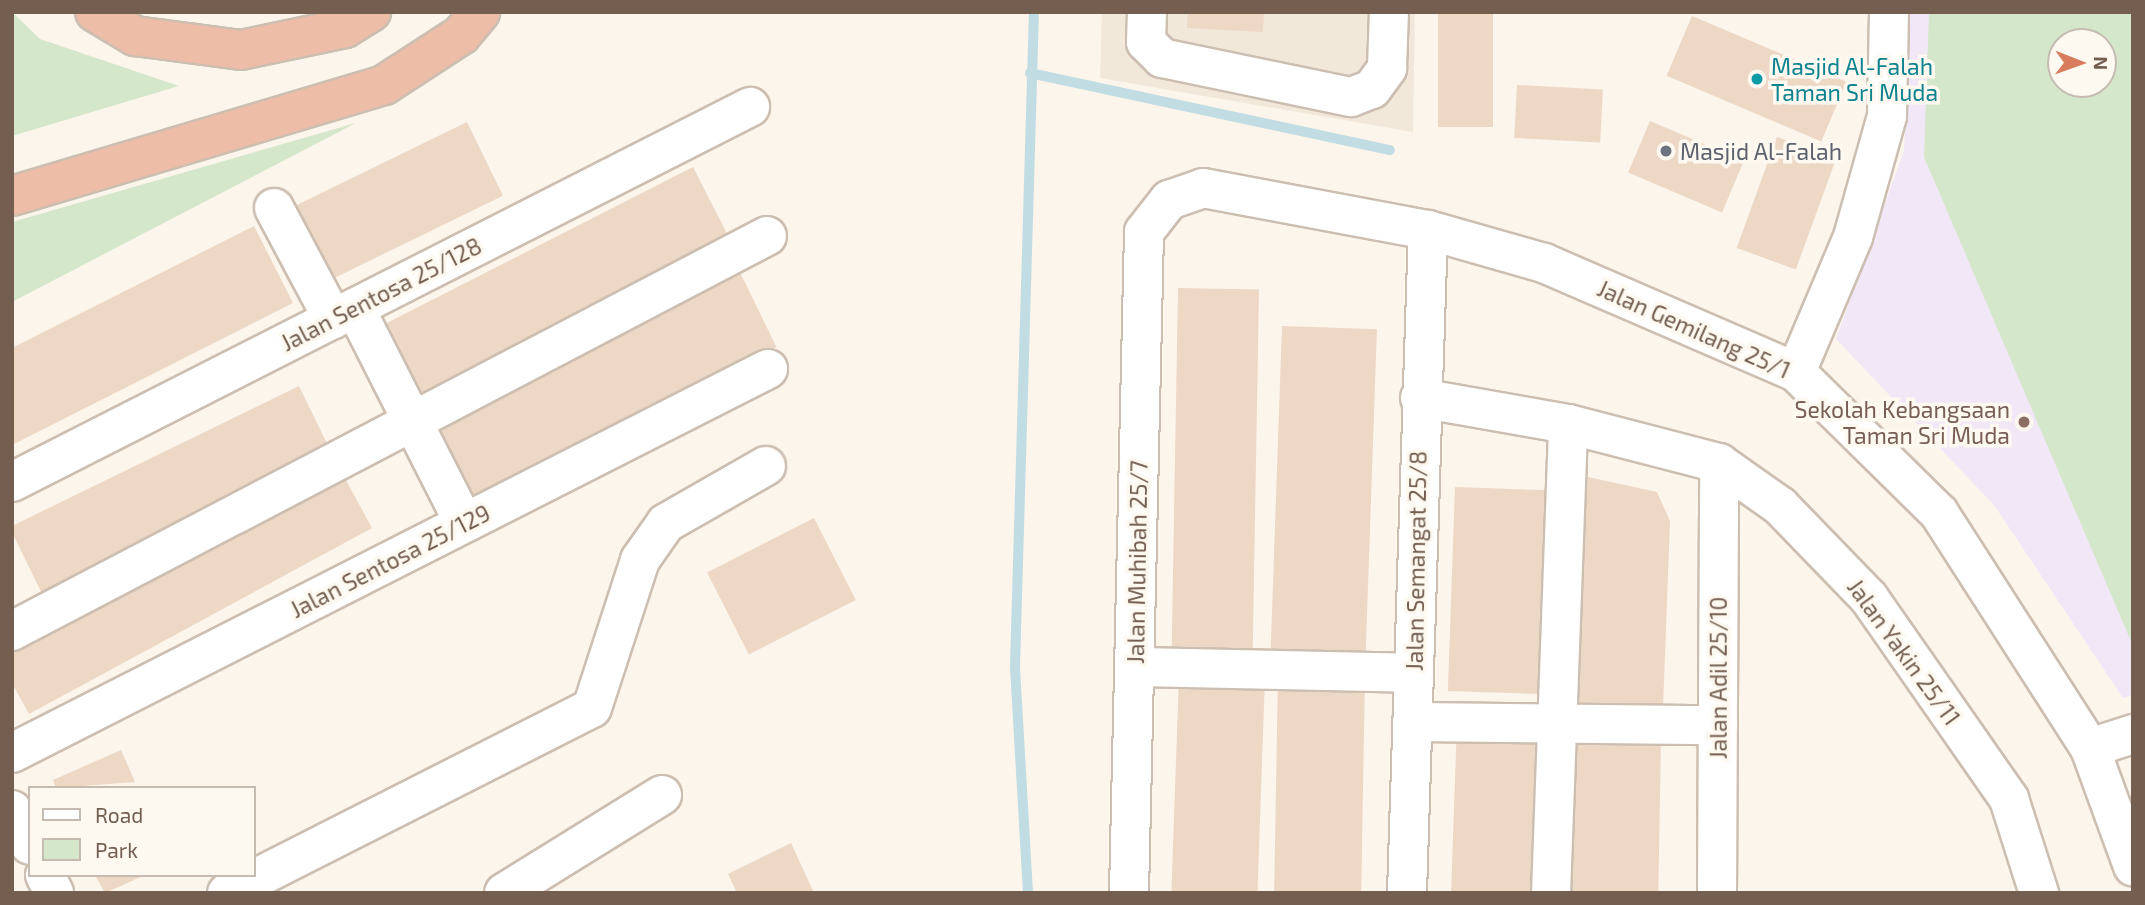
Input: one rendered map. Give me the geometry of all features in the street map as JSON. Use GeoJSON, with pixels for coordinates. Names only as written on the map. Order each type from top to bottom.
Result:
{"type":"FeatureCollection","features":[{"type":"Feature","properties":{"kind":"highway"},"geometry":{"type":"LineString","coordinates":[[95,12],[135,37],[241,50],[345,28],[371,12]]}},
{"type":"Feature","properties":{"kind":"highway"},"geometry":{"type":"LineString","coordinates":[[12,196],[383,85],[461,35],[480,12]]}},
{"type":"Feature","properties":{"kind":"street"},"geometry":{"type":"LineString","coordinates":[[1147,27],[1162,58],[1186,68],[1351,97],[1372,89],[1387,68],[1389,12]]}},
{"type":"Feature","properties":{"kind":"street"},"geometry":{"type":"LineString","coordinates":[[1796,372],[1853,237],[1887,116],[1889,12]]}},
{"type":"Feature","properties":{"kind":"street","name":"Jalan Sentosa 25/128"},"geometry":{"type":"LineString","coordinates":[[12,482],[750,107]]}},
{"type":"Feature","properties":{"kind":"street","name":"Jalan Gemilang 25/1"},"geometry":{"type":"LineString","coordinates":[[1144,232],[1169,200],[1203,188],[1428,230],[1544,263],[1796,372],[1939,513],[2090,748],[2133,866]]}},
{"type":"Feature","properties":{"kind":"street"},"geometry":{"type":"LineString","coordinates":[[274,208],[412,419],[464,523]]}},
{"type":"Feature","properties":{"kind":"street","name":"Jalan Semangat 25/8"},"geometry":{"type":"LineString","coordinates":[[1407,893],[1420,398],[1428,230]]}},
{"type":"Feature","properties":{"kind":"street","name":"Jalan Muhibah 25/7"},"geometry":{"type":"LineString","coordinates":[[1129,893],[1144,232]]}},
{"type":"Feature","properties":{"kind":"street"},"geometry":{"type":"LineString","coordinates":[[12,631],[412,419],[766,236]]}},
{"type":"Feature","properties":{"kind":"street","name":"Jalan Sentosa 25/129"},"geometry":{"type":"LineString","coordinates":[[12,753],[768,369]]}},
{"type":"Feature","properties":{"kind":"street","name":"Jalan Yakin 25/11"},"geometry":{"type":"LineString","coordinates":[[1420,398],[1568,424],[1719,463],[1780,506],[1870,598],[2009,799],[2039,893]]}},
{"type":"Feature","properties":{"kind":"street"},"geometry":{"type":"LineString","coordinates":[[1551,893],[1568,424]]}},
{"type":"Feature","properties":{"kind":"street","name":"Jalan Adil 25/10"},"geometry":{"type":"LineString","coordinates":[[1717,893],[1719,463]]}},
{"type":"Feature","properties":{"kind":"street"},"geometry":{"type":"LineString","coordinates":[[227,893],[592,708],[639,560],[666,523],[766,466]]}},
{"type":"Feature","properties":{"kind":"street"},"geometry":{"type":"LineString","coordinates":[[1135,667],[1413,673]]}},
{"type":"Feature","properties":{"kind":"street"},"geometry":{"type":"LineString","coordinates":[[1412,722],[1717,725]]}},
{"type":"Feature","properties":{"kind":"street"},"geometry":{"type":"LineString","coordinates":[[2090,748],[2133,734]]}},
{"type":"Feature","properties":{"kind":"street"},"geometry":{"type":"LineString","coordinates":[[504,893],[662,795]]}},
{"type":"Feature","properties":{"kind":"street"},"geometry":{"type":"LineString","coordinates":[[12,810],[28,841]]}},
{"type":"Feature","properties":{"kind":"street"},"geometry":{"type":"LineString","coordinates":[[46,877],[54,893]]}},
{"type":"Feature","properties":{"kind":"shaded area"},"geometry":{"type":"Polygon","coordinates":[[[1102,12],[1415,12],[1413,132],[1100,78],[1102,12]]]}},
{"type":"Feature","properties":{"kind":"shaded area","name":"Sekolah Kebangsaan Taman Sri Muda"},"geometry":{"type":"Polygon","coordinates":[[[1910,12],[2133,12],[2133,695],[2123,698],[1994,505],[1836,339],[1904,151],[1910,12]]]}},
{"type":"Feature","properties":{"kind":"green space"},"geometry":{"type":"Polygon","coordinates":[[[12,12],[40,39],[179,86],[12,136],[12,12]]]}},
{"type":"Feature","properties":{"kind":"green space"},"geometry":{"type":"Polygon","coordinates":[[[1929,12],[2133,12],[2133,646],[1924,157],[1929,12]]]}},
{"type":"Feature","properties":{"kind":"green space"},"geometry":{"type":"Polygon","coordinates":[[[356,123],[12,302],[12,222],[356,123]]]}},
{"type":"Feature","properties":{"kind":"building"},"geometry":{"type":"Polygon","coordinates":[[[1188,12],[1264,12],[1263,32],[1187,28],[1188,12]]]}},
{"type":"Feature","properties":{"kind":"building"},"geometry":{"type":"Polygon","coordinates":[[[1438,12],[1493,12],[1493,127],[1438,127],[1438,12]]]}},
{"type":"Feature","properties":{"kind":"building","name":"Masjid Al-Falah Taman Sri Muda"},"geometry":{"type":"Polygon","coordinates":[[[1692,16],[1847,82],[1821,141],[1667,76],[1692,16]]]}},
{"type":"Feature","properties":{"kind":"building"},"geometry":{"type":"Polygon","coordinates":[[[1517,85],[1603,90],[1600,142],[1514,138],[1517,85]]]}},
{"type":"Feature","properties":{"kind":"building"},"geometry":{"type":"Polygon","coordinates":[[[1650,121],[1744,161],[1722,212],[1628,173],[1650,121]]]}},
{"type":"Feature","properties":{"kind":"building"},"geometry":{"type":"Polygon","coordinates":[[[467,122],[503,196],[324,283],[288,209],[467,122]]]}},
{"type":"Feature","properties":{"kind":"building"},"geometry":{"type":"Polygon","coordinates":[[[1777,137],[1836,159],[1796,269],[1737,248],[1777,137]]]}},
{"type":"Feature","properties":{"kind":"building"},"geometry":{"type":"Polygon","coordinates":[[[693,167],[730,240],[420,398],[383,325],[693,167]]]}},
{"type":"Feature","properties":{"kind":"building"},"geometry":{"type":"Polygon","coordinates":[[[254,226],[293,303],[12,445],[12,348],[254,226]]]}},
{"type":"Feature","properties":{"kind":"building"},"geometry":{"type":"Polygon","coordinates":[[[733,258],[776,347],[472,496],[428,407],[733,258]]]}},
{"type":"Feature","properties":{"kind":"building"},"geometry":{"type":"Polygon","coordinates":[[[1178,288],[1259,289],[1253,658],[1172,657],[1178,288]]]}},
{"type":"Feature","properties":{"kind":"building"},"geometry":{"type":"Polygon","coordinates":[[[1282,326],[1377,329],[1365,658],[1271,655],[1282,326]]]}},
{"type":"Feature","properties":{"kind":"building"},"geometry":{"type":"Polygon","coordinates":[[[299,386],[332,453],[42,595],[12,532],[12,526],[299,386]]]}},
{"type":"Feature","properties":{"kind":"building"},"geometry":{"type":"Polygon","coordinates":[[[337,464],[372,528],[29,714],[12,683],[12,640],[337,464]]]}},
{"type":"Feature","properties":{"kind":"building"},"geometry":{"type":"Polygon","coordinates":[[[1574,474],[1657,492],[1670,521],[1663,707],[1567,703],[1574,474]]]}},
{"type":"Feature","properties":{"kind":"building"},"geometry":{"type":"Polygon","coordinates":[[[1455,487],[1548,490],[1541,694],[1448,691],[1455,487]]]}},
{"type":"Feature","properties":{"kind":"building"},"geometry":{"type":"Polygon","coordinates":[[[814,518],[856,600],[749,654],[707,572],[814,518]]]}},
{"type":"Feature","properties":{"kind":"building"},"geometry":{"type":"Polygon","coordinates":[[[1278,673],[1365,675],[1361,893],[1274,893],[1278,673]]]}},
{"type":"Feature","properties":{"kind":"building"},"geometry":{"type":"Polygon","coordinates":[[[1179,675],[1265,678],[1257,893],[1171,893],[1179,675]]]}},
{"type":"Feature","properties":{"kind":"building"},"geometry":{"type":"Polygon","coordinates":[[[1457,723],[1543,726],[1537,893],[1451,893],[1457,723]]]}},
{"type":"Feature","properties":{"kind":"building"},"geometry":{"type":"Polygon","coordinates":[[[1566,737],[1661,739],[1658,893],[1563,893],[1566,737]]]}},
{"type":"Feature","properties":{"kind":"building"},"geometry":{"type":"Polygon","coordinates":[[[121,750],[135,782],[55,786],[53,780],[121,750]]]}},
{"type":"Feature","properties":{"kind":"building"},"geometry":{"type":"Polygon","coordinates":[[[791,843],[814,893],[737,893],[728,874],[791,843]]]}},
{"type":"Feature","properties":{"kind":"building"},"geometry":{"type":"Polygon","coordinates":[[[96,877],[141,877],[105,893],[96,877]]]}},
{"type":"Feature","properties":{"kind":"waterway"},"geometry":{"type":"LineString","coordinates":[[1028,893],[1015,666],[1034,12]]}},
{"type":"Feature","properties":{"kind":"waterway"},"geometry":{"type":"LineString","coordinates":[[1030,73],[1390,150]]}},
{"type":"Feature","properties":{"kind":"place","name":"Masjid Al-Falah Taman Sri Muda"},"geometry":{"type":"Point","coordinates":[1757,79]}},
{"type":"Feature","properties":{"kind":"place","name":"Masjid Al-Falah"},"geometry":{"type":"Point","coordinates":[1666,151]}},
{"type":"Feature","properties":{"kind":"place","name":"Sekolah Kebangsaan Taman Sri Muda"},"geometry":{"type":"Point","coordinates":[2024,422]}}]}
